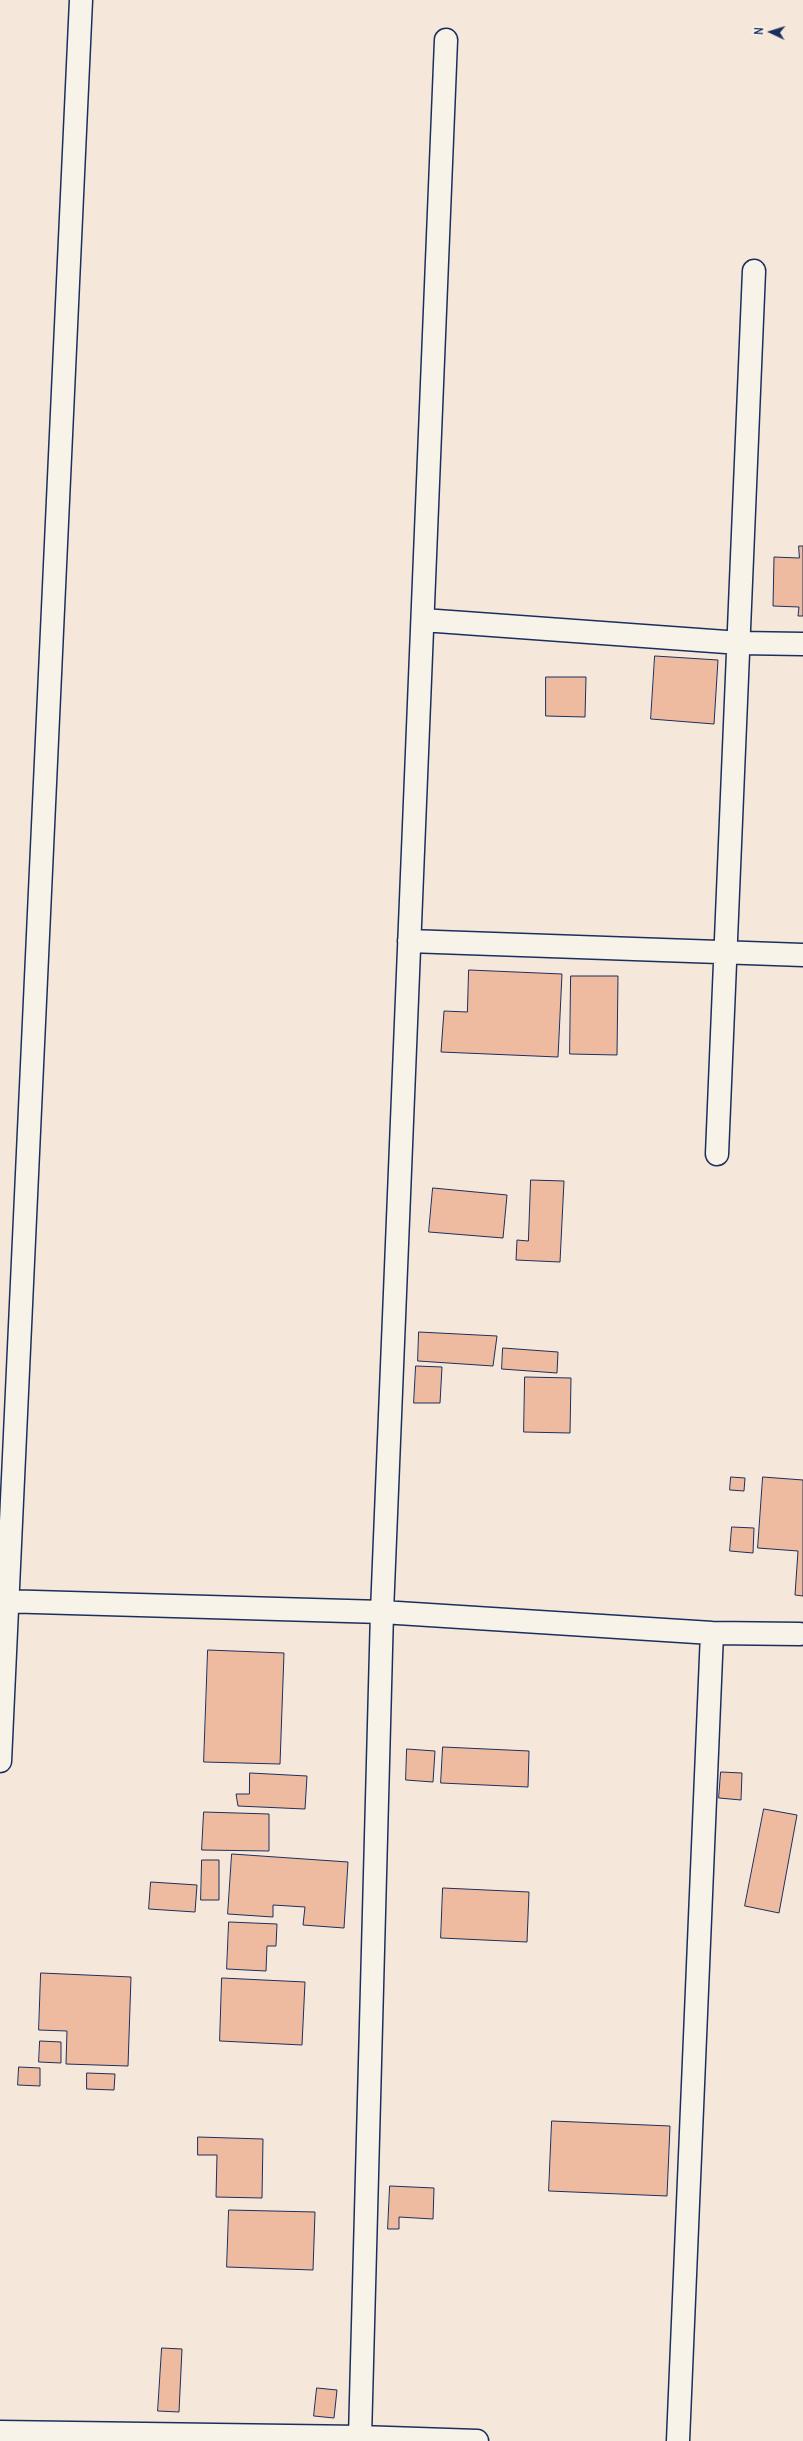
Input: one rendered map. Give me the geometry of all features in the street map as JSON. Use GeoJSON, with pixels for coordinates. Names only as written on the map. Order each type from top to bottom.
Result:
{"type":"FeatureCollection","features":[{"type":"Feature","properties":{"kind":"street"},"geometry":{"type":"LineString","coordinates":[[0,1761],[3,1602],[81,0]]}},
{"type":"Feature","properties":{"kind":"street"},"geometry":{"type":"LineString","coordinates":[[360,2437],[382,1612],[446,40]]}},
{"type":"Feature","properties":{"kind":"street"},"geometry":{"type":"LineString","coordinates":[[717,1154],[740,642],[754,271]]}},
{"type":"Feature","properties":{"kind":"street"},"geometry":{"type":"LineString","coordinates":[[423,620],[740,642],[803,644]]}},
{"type":"Feature","properties":{"kind":"street"},"geometry":{"type":"LineString","coordinates":[[409,941],[727,951],[803,955]]}},
{"type":"Feature","properties":{"kind":"street"},"geometry":{"type":"LineString","coordinates":[[3,1602],[382,1612],[712,1633],[800,1634]]}},
{"type":"Feature","properties":{"kind":"street"},"geometry":{"type":"LineString","coordinates":[[678,2441],[712,1633]]}},
{"type":"Feature","properties":{"kind":"street"},"geometry":{"type":"LineString","coordinates":[[0,2432],[360,2437],[478,2441]]}},
{"type":"Feature","properties":{"kind":"building"},"geometry":{"type":"Polygon","coordinates":[[[799,546],[803,546],[803,616],[798,616],[799,607],[773,606],[774,557],[799,558],[799,546]]]}},
{"type":"Feature","properties":{"kind":"building"},"geometry":{"type":"Polygon","coordinates":[[[655,656],[718,660],[714,724],[651,719],[655,656]]]}},
{"type":"Feature","properties":{"kind":"building"},"geometry":{"type":"Polygon","coordinates":[[[546,677],[586,677],[585,717],[546,716],[546,677]]]}},
{"type":"Feature","properties":{"kind":"building"},"geometry":{"type":"Polygon","coordinates":[[[469,970],[562,974],[558,1057],[441,1052],[444,1011],[467,1012],[469,970]]]}},
{"type":"Feature","properties":{"kind":"building"},"geometry":{"type":"Polygon","coordinates":[[[571,976],[618,976],[617,1055],[570,1054],[571,976]]]}},
{"type":"Feature","properties":{"kind":"building"},"geometry":{"type":"Polygon","coordinates":[[[531,1180],[564,1181],[560,1262],[516,1260],[517,1240],[528,1241],[531,1180]]]}},
{"type":"Feature","properties":{"kind":"building"},"geometry":{"type":"Polygon","coordinates":[[[433,1188],[507,1195],[503,1238],[429,1232],[433,1188]]]}},
{"type":"Feature","properties":{"kind":"building"},"geometry":{"type":"Polygon","coordinates":[[[419,1332],[497,1336],[493,1366],[418,1361],[419,1332]]]}},
{"type":"Feature","properties":{"kind":"building"},"geometry":{"type":"Polygon","coordinates":[[[503,1348],[558,1352],[557,1373],[502,1369],[503,1348]]]}},
{"type":"Feature","properties":{"kind":"building"},"geometry":{"type":"Polygon","coordinates":[[[416,1366],[442,1367],[440,1403],[414,1403],[416,1366]]]}},
{"type":"Feature","properties":{"kind":"building"},"geometry":{"type":"Polygon","coordinates":[[[525,1377],[571,1378],[570,1433],[524,1432],[525,1377]]]}},
{"type":"Feature","properties":{"kind":"building"},"geometry":{"type":"Polygon","coordinates":[[[731,1477],[745,1478],[744,1491],[730,1490],[731,1477]]]}},
{"type":"Feature","properties":{"kind":"building"},"geometry":{"type":"Polygon","coordinates":[[[763,1477],[803,1480],[803,1596],[795,1595],[798,1551],[758,1548],[763,1477]]]}},
{"type":"Feature","properties":{"kind":"building"},"geometry":{"type":"Polygon","coordinates":[[[732,1527],[754,1528],[753,1553],[730,1551],[732,1527]]]}},
{"type":"Feature","properties":{"kind":"building"},"geometry":{"type":"Polygon","coordinates":[[[208,1650],[284,1653],[280,1764],[204,1762],[208,1650]]]}},
{"type":"Feature","properties":{"kind":"building"},"geometry":{"type":"Polygon","coordinates":[[[443,1747],[529,1751],[528,1787],[441,1783],[443,1747]]]}},
{"type":"Feature","properties":{"kind":"building"},"geometry":{"type":"Polygon","coordinates":[[[407,1749],[435,1751],[433,1782],[406,1780],[407,1749]]]}},
{"type":"Feature","properties":{"kind":"building"},"geometry":{"type":"Polygon","coordinates":[[[721,1772],[742,1773],[741,1800],[719,1798],[721,1772]]]}},
{"type":"Feature","properties":{"kind":"building"},"geometry":{"type":"Polygon","coordinates":[[[250,1773],[307,1776],[305,1809],[238,1806],[236,1794],[249,1794],[250,1773]]]}},
{"type":"Feature","properties":{"kind":"building"},"geometry":{"type":"Polygon","coordinates":[[[764,1809],[797,1815],[779,1913],[745,1906],[764,1809]]]}},
{"type":"Feature","properties":{"kind":"building"},"geometry":{"type":"Polygon","coordinates":[[[204,1812],[269,1814],[269,1851],[202,1850],[204,1812]]]}},
{"type":"Feature","properties":{"kind":"building"},"geometry":{"type":"Polygon","coordinates":[[[232,1854],[348,1862],[344,1928],[303,1925],[305,1907],[273,1905],[273,1917],[228,1914],[232,1854]]]}},
{"type":"Feature","properties":{"kind":"building"},"geometry":{"type":"Polygon","coordinates":[[[202,1860],[219,1860],[219,1900],[201,1900],[202,1860]]]}},
{"type":"Feature","properties":{"kind":"building"},"geometry":{"type":"Polygon","coordinates":[[[151,1882],[197,1885],[195,1912],[149,1909],[151,1882]]]}},
{"type":"Feature","properties":{"kind":"building"},"geometry":{"type":"Polygon","coordinates":[[[443,1888],[529,1892],[527,1942],[441,1938],[443,1888]]]}},
{"type":"Feature","properties":{"kind":"building"},"geometry":{"type":"Polygon","coordinates":[[[229,1922],[277,1924],[276,1946],[267,1946],[266,1971],[227,1969],[229,1922]]]}},
{"type":"Feature","properties":{"kind":"building"},"geometry":{"type":"Polygon","coordinates":[[[41,1973],[131,1977],[128,2066],[66,2064],[67,2031],[39,2030],[41,1973]]]}},
{"type":"Feature","properties":{"kind":"building"},"geometry":{"type":"Polygon","coordinates":[[[222,1978],[305,1982],[302,2045],[220,2041],[222,1978]]]}},
{"type":"Feature","properties":{"kind":"building"},"geometry":{"type":"Polygon","coordinates":[[[40,2041],[61,2042],[61,2063],[39,2062],[40,2041]]]}},
{"type":"Feature","properties":{"kind":"building"},"geometry":{"type":"Polygon","coordinates":[[[19,2067],[40,2068],[40,2086],[18,2085],[19,2067]]]}},
{"type":"Feature","properties":{"kind":"building"},"geometry":{"type":"Polygon","coordinates":[[[87,2073],[115,2074],[114,2090],[87,2089],[87,2073]]]}},
{"type":"Feature","properties":{"kind":"building"},"geometry":{"type":"Polygon","coordinates":[[[552,2121],[670,2126],[667,2196],[549,2191],[552,2121]]]}},
{"type":"Feature","properties":{"kind":"building"},"geometry":{"type":"Polygon","coordinates":[[[198,2137],[263,2139],[262,2198],[216,2197],[217,2155],[198,2155],[198,2137]]]}},
{"type":"Feature","properties":{"kind":"building"},"geometry":{"type":"Polygon","coordinates":[[[390,2186],[434,2188],[433,2219],[399,2217],[399,2229],[388,2229],[390,2186]]]}},
{"type":"Feature","properties":{"kind":"building"},"geometry":{"type":"Polygon","coordinates":[[[229,2210],[315,2212],[313,2270],[227,2267],[229,2210]]]}},
{"type":"Feature","properties":{"kind":"building"},"geometry":{"type":"Polygon","coordinates":[[[162,2348],[182,2349],[179,2412],[158,2411],[162,2348]]]}},
{"type":"Feature","properties":{"kind":"building"},"geometry":{"type":"Polygon","coordinates":[[[317,2388],[337,2390],[334,2418],[314,2416],[317,2388]]]}}]}
